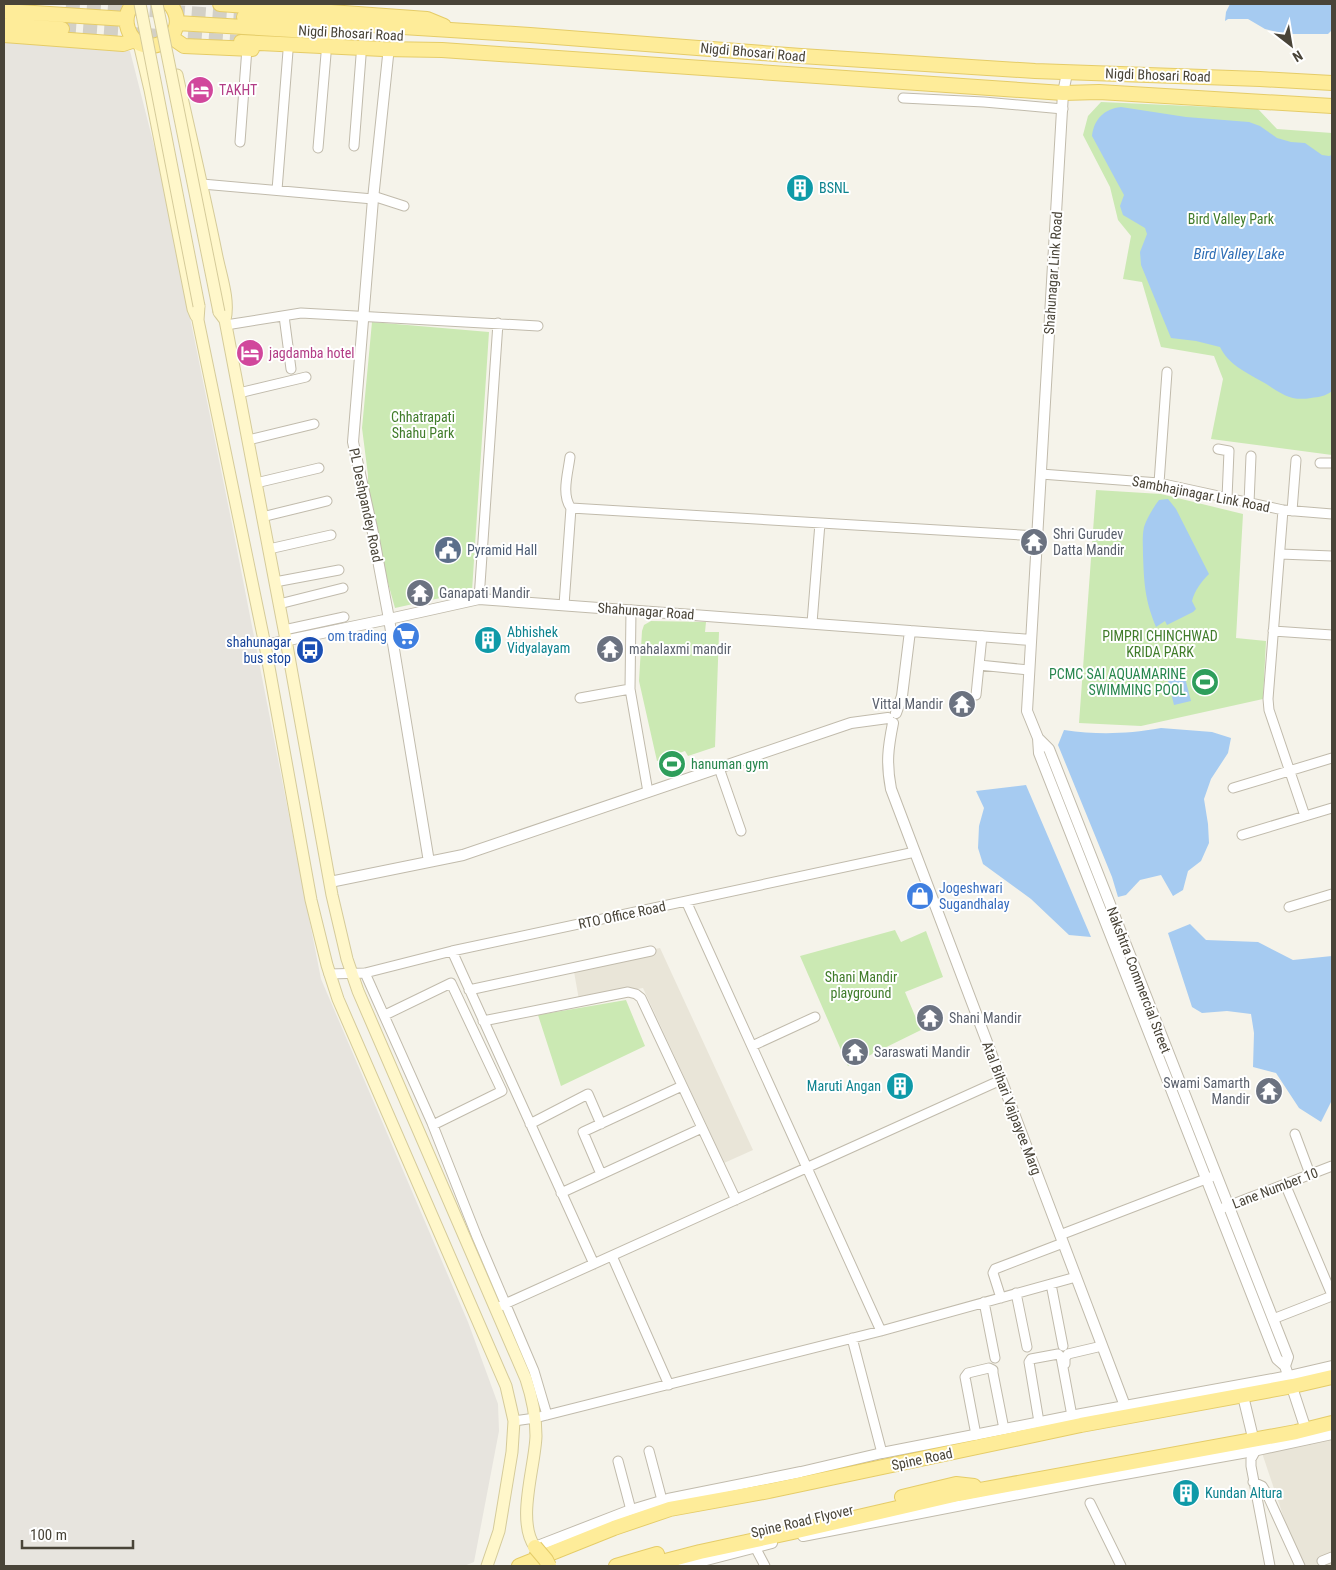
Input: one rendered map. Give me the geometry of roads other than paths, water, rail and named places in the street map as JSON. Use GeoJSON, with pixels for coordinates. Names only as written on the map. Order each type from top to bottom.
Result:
{"type":"FeatureCollection","features":[{"type":"Feature","properties":{"kind":"main road"},"geometry":{"type":"LineString","coordinates":[[132,4],[126,19],[129,32],[137,42],[150,90],[192,309],[198,320]]}},
{"type":"Feature","properties":{"kind":"main road"},"geometry":{"type":"LineString","coordinates":[[140,4],[199,306],[198,320],[265,645],[308,886],[329,974],[338,999],[506,1386],[514,1421],[508,1485],[499,1531],[487,1566]]}},
{"type":"Feature","properties":{"kind":"main road"},"geometry":{"type":"LineString","coordinates":[[157,4],[248,440],[330,882],[352,974],[501,1306],[532,1398],[541,1417],[536,1437],[527,1521],[530,1537],[549,1566]]}},
{"type":"Feature","properties":{"kind":"main road"},"geometry":{"type":"LineString","coordinates":[[4,35],[123,44],[137,42],[154,46],[163,43],[169,38],[177,23],[176,14],[171,4]]}},
{"type":"Feature","properties":{"kind":"main road"},"geometry":{"type":"LineString","coordinates":[[220,4],[427,19],[454,31]]}},
{"type":"Feature","properties":{"kind":"main road"},"geometry":{"type":"LineString","coordinates":[[4,11],[126,19]]}},
{"type":"Feature","properties":{"kind":"main road"},"geometry":{"type":"LineString","coordinates":[[244,17],[432,29]]}},
{"type":"Feature","properties":{"kind":"main road","name":"Nigdi Bhosari Road"},"geometry":{"type":"LineString","coordinates":[[177,23],[417,37],[432,29],[1067,73],[1260,78],[1332,83]]}},
{"type":"Feature","properties":{"kind":"main road"},"geometry":{"type":"LineString","coordinates":[[4,25],[62,29]]}},
{"type":"Feature","properties":{"kind":"main road"},"geometry":{"type":"LineString","coordinates":[[169,38],[202,184],[227,310],[223,319]]}},
{"type":"Feature","properties":{"kind":"main road"},"geometry":{"type":"LineString","coordinates":[[169,38],[184,46],[244,45],[408,50]]}},
{"type":"Feature","properties":{"kind":"main road"},"geometry":{"type":"LineString","coordinates":[[244,45],[288,51],[378,57],[408,50]]}},
{"type":"Feature","properties":{"kind":"main road","name":"Nigdi Bhosari Road"},"geometry":{"type":"LineString","coordinates":[[408,50],[528,55],[703,69],[857,78],[930,84],[984,95],[1099,92],[1332,106]]}},
{"type":"Feature","properties":{"kind":"main road","name":"Spine Road"},"geometry":{"type":"LineString","coordinates":[[519,1566],[623,1524],[670,1509],[770,1491],[1082,1426],[1243,1396],[1291,1381],[1332,1377]]}},
{"type":"Feature","properties":{"kind":"main road"},"geometry":{"type":"LineString","coordinates":[[646,1566],[668,1563],[958,1494],[1307,1434],[1332,1423]]}},
{"type":"Feature","properties":{"kind":"main road","name":"Spine Road Flyover"},"geometry":{"type":"LineString","coordinates":[[616,1566],[663,1552],[792,1524],[956,1484],[990,1488]]}},
{"type":"Feature","properties":{"kind":"street"},"geometry":{"type":"LineString","coordinates":[[240,142],[244,45]]}},
{"type":"Feature","properties":{"kind":"street"},"geometry":{"type":"LineString","coordinates":[[277,190],[288,51]]}},
{"type":"Feature","properties":{"kind":"street"},"geometry":{"type":"LineString","coordinates":[[318,148],[326,54]]}},
{"type":"Feature","properties":{"kind":"street"},"geometry":{"type":"LineString","coordinates":[[354,146],[362,56]]}},
{"type":"Feature","properties":{"kind":"street","name":"PL Deshpandey Road"},"geometry":{"type":"LineString","coordinates":[[388,56],[373,197],[353,442],[389,619],[429,862]]}},
{"type":"Feature","properties":{"kind":"street","name":"Shahunagar Link Road"},"geometry":{"type":"LineString","coordinates":[[1040,474],[1063,93],[1067,73]]}},
{"type":"Feature","properties":{"kind":"street"},"geometry":{"type":"LineString","coordinates":[[928,100],[930,84]]}},
{"type":"Feature","properties":{"kind":"street"},"geometry":{"type":"LineString","coordinates":[[903,98],[928,100],[984,95],[1063,109]]}},
{"type":"Feature","properties":{"kind":"street"},"geometry":{"type":"LineString","coordinates":[[202,184],[373,197],[404,206]]}},
{"type":"Feature","properties":{"kind":"street"},"geometry":{"type":"LineString","coordinates":[[223,319],[284,316],[301,313],[538,326]]}},
{"type":"Feature","properties":{"kind":"street"},"geometry":{"type":"LineString","coordinates":[[284,316],[291,369]]}},
{"type":"Feature","properties":{"kind":"street"},"geometry":{"type":"LineString","coordinates":[[479,599],[498,323]]}},
{"type":"Feature","properties":{"kind":"street"},"geometry":{"type":"LineString","coordinates":[[1159,483],[1167,372]]}},
{"type":"Feature","properties":{"kind":"street"},"geometry":{"type":"LineString","coordinates":[[238,393],[306,377]]}},
{"type":"Feature","properties":{"kind":"street"},"geometry":{"type":"LineString","coordinates":[[248,440],[314,424]]}},
{"type":"Feature","properties":{"kind":"street"},"geometry":{"type":"LineString","coordinates":[[1218,450],[1229,451],[1227,498]]}},
{"type":"Feature","properties":{"kind":"street"},"geometry":{"type":"LineString","coordinates":[[1249,503],[1251,456]]}},
{"type":"Feature","properties":{"kind":"street"},"geometry":{"type":"LineString","coordinates":[[564,605],[571,508],[567,502],[566,495],[570,457]]}},
{"type":"Feature","properties":{"kind":"street"},"geometry":{"type":"LineString","coordinates":[[1296,460],[1280,554],[1268,698],[1269,710],[1305,816]]}},
{"type":"Feature","properties":{"kind":"street"},"geometry":{"type":"LineString","coordinates":[[1320,462],[1332,463]]}},
{"type":"Feature","properties":{"kind":"street"},"geometry":{"type":"LineString","coordinates":[[256,483],[320,468]]}},
{"type":"Feature","properties":{"kind":"street","name":"Sambhajinagar Link Road"},"geometry":{"type":"LineString","coordinates":[[1040,474],[1159,483],[1288,510],[1332,514]]}},
{"type":"Feature","properties":{"kind":"street","name":"Nakshtra Commercial Street"},"geometry":{"type":"LineString","coordinates":[[1040,474],[1028,711],[1038,738],[1049,749],[1223,1208],[1277,1359],[1285,1366],[1291,1381],[1307,1434]]}},
{"type":"Feature","properties":{"kind":"street"},"geometry":{"type":"LineString","coordinates":[[262,517],[327,501]]}},
{"type":"Feature","properties":{"kind":"street"},"geometry":{"type":"LineString","coordinates":[[571,508],[1038,536]]}},
{"type":"Feature","properties":{"kind":"street"},"geometry":{"type":"LineString","coordinates":[[812,623],[820,523]]}},
{"type":"Feature","properties":{"kind":"street"},"geometry":{"type":"LineString","coordinates":[[269,549],[332,535]]}},
{"type":"Feature","properties":{"kind":"street"},"geometry":{"type":"LineString","coordinates":[[1280,554],[1332,556]]}},
{"type":"Feature","properties":{"kind":"street"},"geometry":{"type":"LineString","coordinates":[[275,582],[339,570]]}},
{"type":"Feature","properties":{"kind":"street"},"geometry":{"type":"LineString","coordinates":[[279,604],[343,588]]}},
{"type":"Feature","properties":{"kind":"street","name":"Shahunagar Road"},"geometry":{"type":"LineString","coordinates":[[265,645],[285,635],[389,619],[479,599],[1031,640]]}},
{"type":"Feature","properties":{"kind":"street"},"geometry":{"type":"LineString","coordinates":[[631,610],[630,689],[648,792]]}},
{"type":"Feature","properties":{"kind":"street"},"geometry":{"type":"LineString","coordinates":[[285,635],[344,617]]}},
{"type":"Feature","properties":{"kind":"street"},"geometry":{"type":"LineString","coordinates":[[1273,630],[1332,635]]}},
{"type":"Feature","properties":{"kind":"street","name":"Atal Bihari Vajpayee Marg"},"geometry":{"type":"LineString","coordinates":[[910,631],[902,696],[892,718],[888,751],[888,771],[891,789],[1125,1406]]}},
{"type":"Feature","properties":{"kind":"street"},"geometry":{"type":"LineString","coordinates":[[976,695],[982,636]]}},
{"type":"Feature","properties":{"kind":"street"},"geometry":{"type":"LineString","coordinates":[[979,665],[1030,670]]}},
{"type":"Feature","properties":{"kind":"street"},"geometry":{"type":"LineString","coordinates":[[580,698],[630,689]]}},
{"type":"Feature","properties":{"kind":"street"},"geometry":{"type":"LineString","coordinates":[[330,882],[463,855],[851,723],[892,718]]}},
{"type":"Feature","properties":{"kind":"street"},"geometry":{"type":"LineString","coordinates":[[1233,788],[1332,758]]}},
{"type":"Feature","properties":{"kind":"street"},"geometry":{"type":"LineString","coordinates":[[719,768],[741,831]]}},
{"type":"Feature","properties":{"kind":"street"},"geometry":{"type":"LineString","coordinates":[[1242,835],[1332,808]]}},
{"type":"Feature","properties":{"kind":"street","name":"RTO Office Road"},"geometry":{"type":"LineString","coordinates":[[329,974],[365,973],[452,951],[915,852]]}},
{"type":"Feature","properties":{"kind":"street"},"geometry":{"type":"LineString","coordinates":[[1289,906],[1332,894]]}},
{"type":"Feature","properties":{"kind":"street"},"geometry":{"type":"LineString","coordinates":[[686,901],[881,1331]]}},
{"type":"Feature","properties":{"kind":"street"},"geometry":{"type":"LineString","coordinates":[[452,951],[594,1264]]}},
{"type":"Feature","properties":{"kind":"street"},"geometry":{"type":"LineString","coordinates":[[469,990],[651,951]]}},
{"type":"Feature","properties":{"kind":"street"},"geometry":{"type":"LineString","coordinates":[[365,973],[433,1125],[501,1306],[1001,1080]]}},
{"type":"Feature","properties":{"kind":"street"},"geometry":{"type":"LineString","coordinates":[[385,1016],[451,983],[502,1092],[433,1125]]}},
{"type":"Feature","properties":{"kind":"street"},"geometry":{"type":"LineString","coordinates":[[483,1021],[628,992],[636,994],[641,998],[736,1200]]}},
{"type":"Feature","properties":{"kind":"street"},"geometry":{"type":"LineString","coordinates":[[752,1046],[815,1017]]}},
{"type":"Feature","properties":{"kind":"street"},"geometry":{"type":"LineString","coordinates":[[601,1174],[583,1132],[682,1086]]}},
{"type":"Feature","properties":{"kind":"street"},"geometry":{"type":"LineString","coordinates":[[530,1124],[588,1094],[601,1124]]}},
{"type":"Feature","properties":{"kind":"street"},"geometry":{"type":"LineString","coordinates":[[561,1193],[702,1128]]}},
{"type":"Feature","properties":{"kind":"street"},"geometry":{"type":"LineString","coordinates":[[1296,1134],[1310,1174]]}},
{"type":"Feature","properties":{"kind":"street","name":"Lane Number 10"},"geometry":{"type":"LineString","coordinates":[[1223,1208],[1332,1166]]}},
{"type":"Feature","properties":{"kind":"street"},"geometry":{"type":"LineString","coordinates":[[1001,1298],[992,1273],[996,1268],[1211,1176]]}},
{"type":"Feature","properties":{"kind":"street"},"geometry":{"type":"LineString","coordinates":[[1272,1319],[1332,1296],[1285,1184]]}},
{"type":"Feature","properties":{"kind":"street","name":"Nakshtra Commercial Street"},"geometry":{"type":"LineString","coordinates":[[1223,1208],[1288,1356],[1285,1366]]}},
{"type":"Feature","properties":{"kind":"street"},"geometry":{"type":"LineString","coordinates":[[612,1256],[669,1385]]}},
{"type":"Feature","properties":{"kind":"street"},"geometry":{"type":"LineString","coordinates":[[514,1421],[541,1417],[881,1331],[1076,1277]]}},
{"type":"Feature","properties":{"kind":"street"},"geometry":{"type":"LineString","coordinates":[[1048,1284],[1059,1344]]}},
{"type":"Feature","properties":{"kind":"street"},"geometry":{"type":"LineString","coordinates":[[1016,1293],[1027,1347]]}},
{"type":"Feature","properties":{"kind":"street"},"geometry":{"type":"LineString","coordinates":[[984,1302],[995,1358]]}},
{"type":"Feature","properties":{"kind":"street"},"geometry":{"type":"LineString","coordinates":[[852,1338],[882,1453]]}},
{"type":"Feature","properties":{"kind":"street"},"geometry":{"type":"LineString","coordinates":[[1074,1416],[1065,1358],[1068,1354],[1102,1346]]}},
{"type":"Feature","properties":{"kind":"street"},"geometry":{"type":"LineString","coordinates":[[1040,1422],[1029,1362],[1031,1359],[1060,1355],[1074,1416]]}},
{"type":"Feature","properties":{"kind":"street","name":"Spine Road"},"geometry":{"type":"LineString","coordinates":[[535,1547],[662,1500],[767,1480],[882,1453],[1040,1422],[1125,1406],[1291,1381],[1332,1366]]}},
{"type":"Feature","properties":{"kind":"street"},"geometry":{"type":"LineString","coordinates":[[976,1435],[965,1376],[968,1373],[989,1368],[993,1370],[1004,1429]]}},
{"type":"Feature","properties":{"kind":"street"},"geometry":{"type":"LineString","coordinates":[[1243,1396],[1254,1444],[1250,1466],[1270,1566]]}},
{"type":"Feature","properties":{"kind":"street"},"geometry":{"type":"LineString","coordinates":[[1307,1434],[1332,1434]]}},
{"type":"Feature","properties":{"kind":"street"},"geometry":{"type":"LineString","coordinates":[[683,1566],[781,1541],[1082,1482],[1254,1444]]}},
{"type":"Feature","properties":{"kind":"street"},"geometry":{"type":"LineString","coordinates":[[649,1451],[662,1500]]}},
{"type":"Feature","properties":{"kind":"street"},"geometry":{"type":"LineString","coordinates":[[618,1461],[631,1510]]}},
{"type":"Feature","properties":{"kind":"street"},"geometry":{"type":"LineString","coordinates":[[1253,1482],[1262,1486],[1267,1494],[1300,1566]]}},
{"type":"Feature","properties":{"kind":"street"},"geometry":{"type":"LineString","coordinates":[[1090,1503],[1121,1566]]}},
{"type":"Feature","properties":{"kind":"street"},"geometry":{"type":"LineString","coordinates":[[755,1547],[765,1566]]}},
{"type":"Feature","properties":{"kind":"street"},"geometry":{"type":"LineString","coordinates":[[1322,1561],[1332,1557]]}},
{"type":"Feature","properties":{"kind":"water"},"geometry":{"type":"Polygon","coordinates":[[[1230,4],[1332,4],[1332,30],[1328,34],[1284,34],[1265,29],[1248,19],[1228,19],[1225,21],[1226,12],[1230,4]]]}},
{"type":"Feature","properties":{"kind":"water","name":"Bird Valley Lake"},"geometry":{"type":"Polygon","coordinates":[[[1121,107],[1186,117],[1249,122],[1260,126],[1277,138],[1305,143],[1322,155],[1332,155],[1332,391],[1330,393],[1303,399],[1290,397],[1238,367],[1220,347],[1196,341],[1171,338],[1141,265],[1140,252],[1147,234],[1145,228],[1123,215],[1120,206],[1124,195],[1092,136],[1095,125],[1101,116],[1110,110],[1121,107]]]}},
{"type":"Feature","properties":{"kind":"water"},"geometry":{"type":"Polygon","coordinates":[[[1168,499],[1176,509],[1209,574],[1195,593],[1192,601],[1196,609],[1193,612],[1167,625],[1165,621],[1156,627],[1149,608],[1146,592],[1143,565],[1143,534],[1150,513],[1159,500],[1168,499]]]}},
{"type":"Feature","properties":{"kind":"water"},"geometry":{"type":"Polygon","coordinates":[[[1184,674],[1191,701],[1174,705],[1167,677],[1184,674]]]}},
{"type":"Feature","properties":{"kind":"water"},"geometry":{"type":"Polygon","coordinates":[[[1161,728],[1212,732],[1231,738],[1228,753],[1211,779],[1204,799],[1209,843],[1201,861],[1188,871],[1183,890],[1173,896],[1161,875],[1140,880],[1126,895],[1118,897],[1112,877],[1058,745],[1064,730],[1112,733],[1161,728]]]}},
{"type":"Feature","properties":{"kind":"water"},"geometry":{"type":"Polygon","coordinates":[[[1026,785],[1091,937],[1069,935],[1031,899],[983,864],[978,848],[979,826],[984,808],[976,791],[1026,785]]]}},
{"type":"Feature","properties":{"kind":"water"},"geometry":{"type":"Polygon","coordinates":[[[1190,924],[1206,940],[1258,942],[1293,960],[1332,956],[1332,1100],[1321,1122],[1299,1108],[1276,1073],[1253,1067],[1254,1033],[1251,1014],[1227,1011],[1202,1013],[1192,1007],[1168,933],[1190,924]]]}},
{"type":"Feature","properties":{"kind":"tunnel"},"geometry":{"type":"LineString","coordinates":[[66,4],[244,17]]}},
{"type":"Feature","properties":{"kind":"tunnel"},"geometry":{"type":"LineString","coordinates":[[62,29],[241,42]]}},
{"type":"Feature","properties":{"kind":"place","name":"TAKHT"},"geometry":{"type":"Point","coordinates":[200,90]}},
{"type":"Feature","properties":{"kind":"place","name":"BSNL"},"geometry":{"type":"Point","coordinates":[800,188]}},
{"type":"Feature","properties":{"kind":"place","name":"jagdamba hotel"},"geometry":{"type":"Point","coordinates":[250,353]}},
{"type":"Feature","properties":{"kind":"place","name":"Shri Gurudev Datta Mandir"},"geometry":{"type":"Point","coordinates":[1034,542]}},
{"type":"Feature","properties":{"kind":"place","name":"Pyramid Hall"},"geometry":{"type":"Point","coordinates":[448,550]}},
{"type":"Feature","properties":{"kind":"place","name":"Ganapati Mandir"},"geometry":{"type":"Point","coordinates":[420,593]}},
{"type":"Feature","properties":{"kind":"place","name":"om trading"},"geometry":{"type":"Point","coordinates":[406,636]}},
{"type":"Feature","properties":{"kind":"place","name":"Abhishek Vidyalayam"},"geometry":{"type":"Point","coordinates":[488,640]}},
{"type":"Feature","properties":{"kind":"place","name":"mahalaxmi mandir"},"geometry":{"type":"Point","coordinates":[610,649]}},
{"type":"Feature","properties":{"kind":"place","name":"shahunagar bus stop"},"geometry":{"type":"Point","coordinates":[310,650]}},
{"type":"Feature","properties":{"kind":"place","name":"PCMC SAI AQUAMARINE SWIMMING POOL"},"geometry":{"type":"Point","coordinates":[1205,682]}},
{"type":"Feature","properties":{"kind":"place","name":"Vittal Mandir"},"geometry":{"type":"Point","coordinates":[962,704]}},
{"type":"Feature","properties":{"kind":"place","name":"hanuman gym"},"geometry":{"type":"Point","coordinates":[672,764]}},
{"type":"Feature","properties":{"kind":"place","name":"Jogeshwari Sugandhalay"},"geometry":{"type":"Point","coordinates":[920,896]}},
{"type":"Feature","properties":{"kind":"place","name":"Shani Mandir"},"geometry":{"type":"Point","coordinates":[930,1018]}},
{"type":"Feature","properties":{"kind":"place","name":"Saraswati Mandir"},"geometry":{"type":"Point","coordinates":[855,1052]}},
{"type":"Feature","properties":{"kind":"place","name":"Maruti Angan"},"geometry":{"type":"Point","coordinates":[900,1086]}},
{"type":"Feature","properties":{"kind":"place","name":"Swami Samarth Mandir"},"geometry":{"type":"Point","coordinates":[1269,1091]}},
{"type":"Feature","properties":{"kind":"place","name":"Kundan Altura"},"geometry":{"type":"Point","coordinates":[1186,1493]}},
{"type":"Feature","properties":{"kind":"park label","name":"Bird Valley Park"},"geometry":{"type":"Point","coordinates":[1231,219]}},
{"type":"Feature","properties":{"kind":"park label","name":"Chhatrapati Shahu Park"},"geometry":{"type":"Point","coordinates":[423,426]}},
{"type":"Feature","properties":{"kind":"park label","name":"PIMPRI CHINCHWAD KRIDA PARK"},"geometry":{"type":"Point","coordinates":[1160,644]}},
{"type":"Feature","properties":{"kind":"park label","name":"Shani Mandir playground"},"geometry":{"type":"Point","coordinates":[861,986]}}]}
